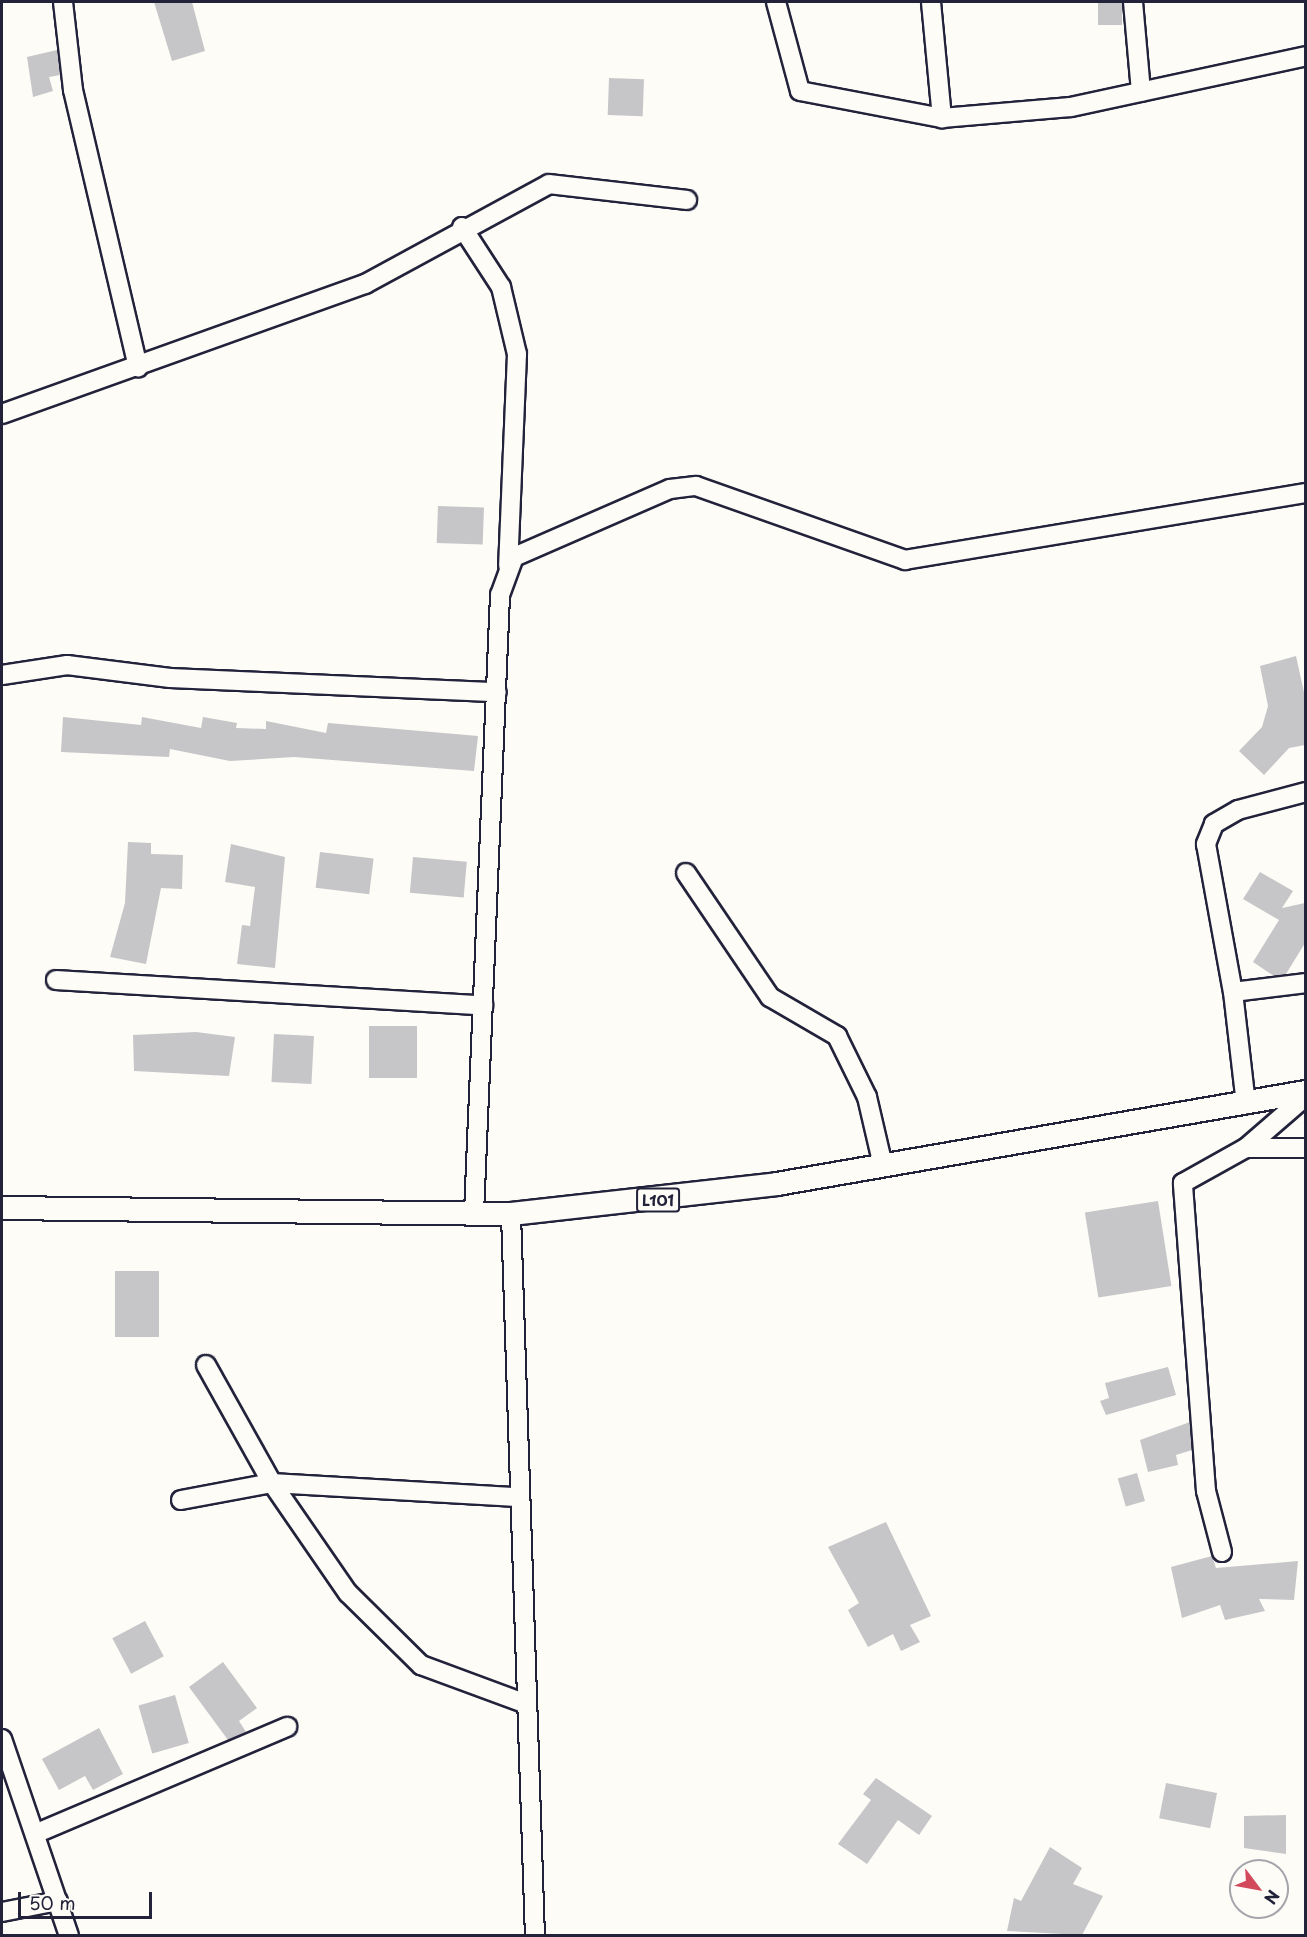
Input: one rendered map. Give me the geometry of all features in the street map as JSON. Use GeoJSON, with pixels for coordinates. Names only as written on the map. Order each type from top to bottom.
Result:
{"type":"FeatureCollection","features":[{"type":"Feature","properties":{"kind":"main road","name":"L101"},"geometry":{"type":"LineString","coordinates":[[2,1208],[512,1214],[651,1201],[883,1166],[1305,1094]]}},
{"type":"Feature","properties":{"kind":"street"},"geometry":{"type":"LineString","coordinates":[[63,2],[72,90],[138,367]]}},
{"type":"Feature","properties":{"kind":"street"},"geometry":{"type":"LineString","coordinates":[[776,2],[800,92],[942,118],[1071,107],[1305,56]]}},
{"type":"Feature","properties":{"kind":"street"},"geometry":{"type":"LineString","coordinates":[[931,2],[942,118]]}},
{"type":"Feature","properties":{"kind":"street"},"geometry":{"type":"LineString","coordinates":[[1133,2],[1141,92]]}},
{"type":"Feature","properties":{"kind":"street"},"geometry":{"type":"LineString","coordinates":[[2,414],[365,284],[462,227],[549,184],[687,200]]}},
{"type":"Feature","properties":{"kind":"street"},"geometry":{"type":"LineString","coordinates":[[462,227],[501,287],[517,354],[508,566],[500,595],[474,1213]]}},
{"type":"Feature","properties":{"kind":"street"},"geometry":{"type":"LineString","coordinates":[[508,566],[514,557],[545,542],[670,489],[696,486],[905,560],[1305,493]]}},
{"type":"Feature","properties":{"kind":"street"},"geometry":{"type":"LineString","coordinates":[[2,675],[68,665],[170,678],[497,692]]}},
{"type":"Feature","properties":{"kind":"street"},"geometry":{"type":"LineString","coordinates":[[1246,1104],[1233,992],[1206,844],[1214,824],[1238,810],[1305,792]]}},
{"type":"Feature","properties":{"kind":"street"},"geometry":{"type":"LineString","coordinates":[[686,873],[770,997],[837,1036],[867,1097],[883,1166]]}},
{"type":"Feature","properties":{"kind":"street"},"geometry":{"type":"LineString","coordinates":[[56,980],[483,1005]]}},
{"type":"Feature","properties":{"kind":"street"},"geometry":{"type":"LineString","coordinates":[[1233,992],[1305,983]]}},
{"type":"Feature","properties":{"kind":"street"},"geometry":{"type":"LineString","coordinates":[[1222,1552],[1206,1491],[1183,1183],[1246,1148],[1305,1094]]}},
{"type":"Feature","properties":{"kind":"street"},"geometry":{"type":"LineString","coordinates":[[1246,1148],[1305,1148]]}},
{"type":"Feature","properties":{"kind":"street"},"geometry":{"type":"LineString","coordinates":[[512,1214],[517,1497],[535,1935]]}},
{"type":"Feature","properties":{"kind":"street"},"geometry":{"type":"LineString","coordinates":[[206,1365],[272,1484],[348,1593],[421,1665],[524,1703]]}},
{"type":"Feature","properties":{"kind":"street"},"geometry":{"type":"LineString","coordinates":[[181,1500],[272,1484],[517,1497]]}},
{"type":"Feature","properties":{"kind":"street"},"geometry":{"type":"LineString","coordinates":[[37,1833],[287,1727]]}},
{"type":"Feature","properties":{"kind":"street"},"geometry":{"type":"LineString","coordinates":[[2,1739],[37,1833],[69,1935]]}},
{"type":"Feature","properties":{"kind":"street"},"geometry":{"type":"LineString","coordinates":[[2,1912],[58,1900]]}},
{"type":"Feature","properties":{"kind":"building"},"geometry":{"type":"Polygon","coordinates":[[[154,2],[192,2],[205,51],[172,61],[154,2]]]}},
{"type":"Feature","properties":{"kind":"building"},"geometry":{"type":"Polygon","coordinates":[[[1098,2],[1122,2],[1122,25],[1098,25],[1098,2]]]}},
{"type":"Feature","properties":{"kind":"building"},"geometry":{"type":"Polygon","coordinates":[[[57,50],[60,75],[49,77],[53,91],[33,97],[27,57],[57,50]]]}},
{"type":"Feature","properties":{"kind":"building"},"geometry":{"type":"Polygon","coordinates":[[[609,78],[644,79],[643,116],[608,115],[609,78]]]}},
{"type":"Feature","properties":{"kind":"building"},"geometry":{"type":"Polygon","coordinates":[[[438,506],[484,508],[483,545],[437,543],[438,506]]]}},
{"type":"Feature","properties":{"kind":"building"},"geometry":{"type":"Polygon","coordinates":[[[1296,656],[1305,697],[1305,745],[1289,748],[1264,775],[1239,751],[1262,727],[1268,706],[1260,666],[1296,656]]]}},
{"type":"Feature","properties":{"kind":"building"},"geometry":{"type":"Polygon","coordinates":[[[63,717],[141,725],[142,717],[201,728],[203,717],[237,723],[236,728],[266,729],[266,721],[326,733],[328,723],[478,736],[474,771],[294,757],[230,761],[170,749],[169,757],[61,752],[63,717]]]}},
{"type":"Feature","properties":{"kind":"building"},"geometry":{"type":"Polygon","coordinates":[[[128,842],[151,843],[151,854],[183,855],[182,889],[161,888],[146,964],[110,957],[125,903],[128,842]]]}},
{"type":"Feature","properties":{"kind":"building"},"geometry":{"type":"Polygon","coordinates":[[[231,844],[285,857],[275,968],[237,964],[242,925],[250,926],[255,887],[225,882],[231,844]]]}},
{"type":"Feature","properties":{"kind":"building"},"geometry":{"type":"Polygon","coordinates":[[[320,852],[374,859],[369,894],[316,888],[320,852]]]}},
{"type":"Feature","properties":{"kind":"building"},"geometry":{"type":"Polygon","coordinates":[[[413,857],[467,862],[464,898],[410,893],[413,857]]]}},
{"type":"Feature","properties":{"kind":"building"},"geometry":{"type":"Polygon","coordinates":[[[1260,872],[1293,891],[1282,908],[1305,903],[1305,943],[1286,974],[1274,976],[1253,962],[1279,920],[1243,899],[1260,872]]]}},
{"type":"Feature","properties":{"kind":"building"},"geometry":{"type":"Polygon","coordinates":[[[369,1026],[417,1026],[417,1078],[369,1078],[369,1026]]]}},
{"type":"Feature","properties":{"kind":"building"},"geometry":{"type":"Polygon","coordinates":[[[196,1032],[235,1037],[229,1076],[134,1071],[133,1035],[196,1032]]]}},
{"type":"Feature","properties":{"kind":"building"},"geometry":{"type":"Polygon","coordinates":[[[274,1034],[314,1036],[311,1084],[271,1082],[274,1034]]]}},
{"type":"Feature","properties":{"kind":"building"},"geometry":{"type":"Polygon","coordinates":[[[1158,1201],[1171,1286],[1098,1298],[1085,1213],[1158,1201]]]}},
{"type":"Feature","properties":{"kind":"building"},"geometry":{"type":"Polygon","coordinates":[[[115,1271],[159,1271],[159,1337],[115,1337],[115,1271]]]}},
{"type":"Feature","properties":{"kind":"building"},"geometry":{"type":"Polygon","coordinates":[[[1168,1367],[1176,1395],[1106,1415],[1100,1401],[1109,1398],[1105,1383],[1168,1367]]]}},
{"type":"Feature","properties":{"kind":"building"},"geometry":{"type":"Polygon","coordinates":[[[1190,1422],[1192,1450],[1176,1455],[1178,1465],[1148,1472],[1140,1440],[1190,1422]]]}},
{"type":"Feature","properties":{"kind":"building"},"geometry":{"type":"Polygon","coordinates":[[[1137,1473],[1145,1501],[1126,1506],[1118,1479],[1137,1473]]]}},
{"type":"Feature","properties":{"kind":"building"},"geometry":{"type":"Polygon","coordinates":[[[886,1522],[931,1616],[910,1625],[920,1642],[901,1651],[893,1634],[868,1647],[848,1610],[859,1603],[828,1547],[886,1522]]]}},
{"type":"Feature","properties":{"kind":"building"},"geometry":{"type":"Polygon","coordinates":[[[1212,1556],[1216,1568],[1298,1561],[1294,1600],[1259,1599],[1265,1611],[1225,1620],[1220,1605],[1182,1618],[1171,1567],[1212,1556]]]}},
{"type":"Feature","properties":{"kind":"building"},"geometry":{"type":"Polygon","coordinates":[[[145,1621],[164,1656],[131,1674],[112,1638],[145,1621]]]}},
{"type":"Feature","properties":{"kind":"building"},"geometry":{"type":"Polygon","coordinates":[[[223,1662],[257,1708],[239,1721],[246,1732],[228,1740],[189,1687],[223,1662]]]}},
{"type":"Feature","properties":{"kind":"building"},"geometry":{"type":"Polygon","coordinates":[[[175,1695],[189,1743],[152,1754],[138,1705],[175,1695]]]}},
{"type":"Feature","properties":{"kind":"building"},"geometry":{"type":"Polygon","coordinates":[[[99,1728],[123,1774],[93,1790],[85,1776],[59,1790],[42,1759],[99,1728]]]}},
{"type":"Feature","properties":{"kind":"building"},"geometry":{"type":"Polygon","coordinates":[[[876,1778],[932,1816],[919,1835],[898,1820],[867,1864],[838,1844],[871,1800],[863,1794],[876,1778]]]}},
{"type":"Feature","properties":{"kind":"building"},"geometry":{"type":"Polygon","coordinates":[[[1166,1783],[1217,1793],[1210,1828],[1159,1818],[1166,1783]]]}},
{"type":"Feature","properties":{"kind":"building"},"geometry":{"type":"Polygon","coordinates":[[[1286,1815],[1286,1854],[1244,1848],[1244,1816],[1286,1815]]]}},
{"type":"Feature","properties":{"kind":"building"},"geometry":{"type":"Polygon","coordinates":[[[1050,1847],[1082,1868],[1073,1884],[1103,1896],[1082,1935],[1007,1931],[1014,1898],[1021,1901],[1050,1847]]]}}]}
